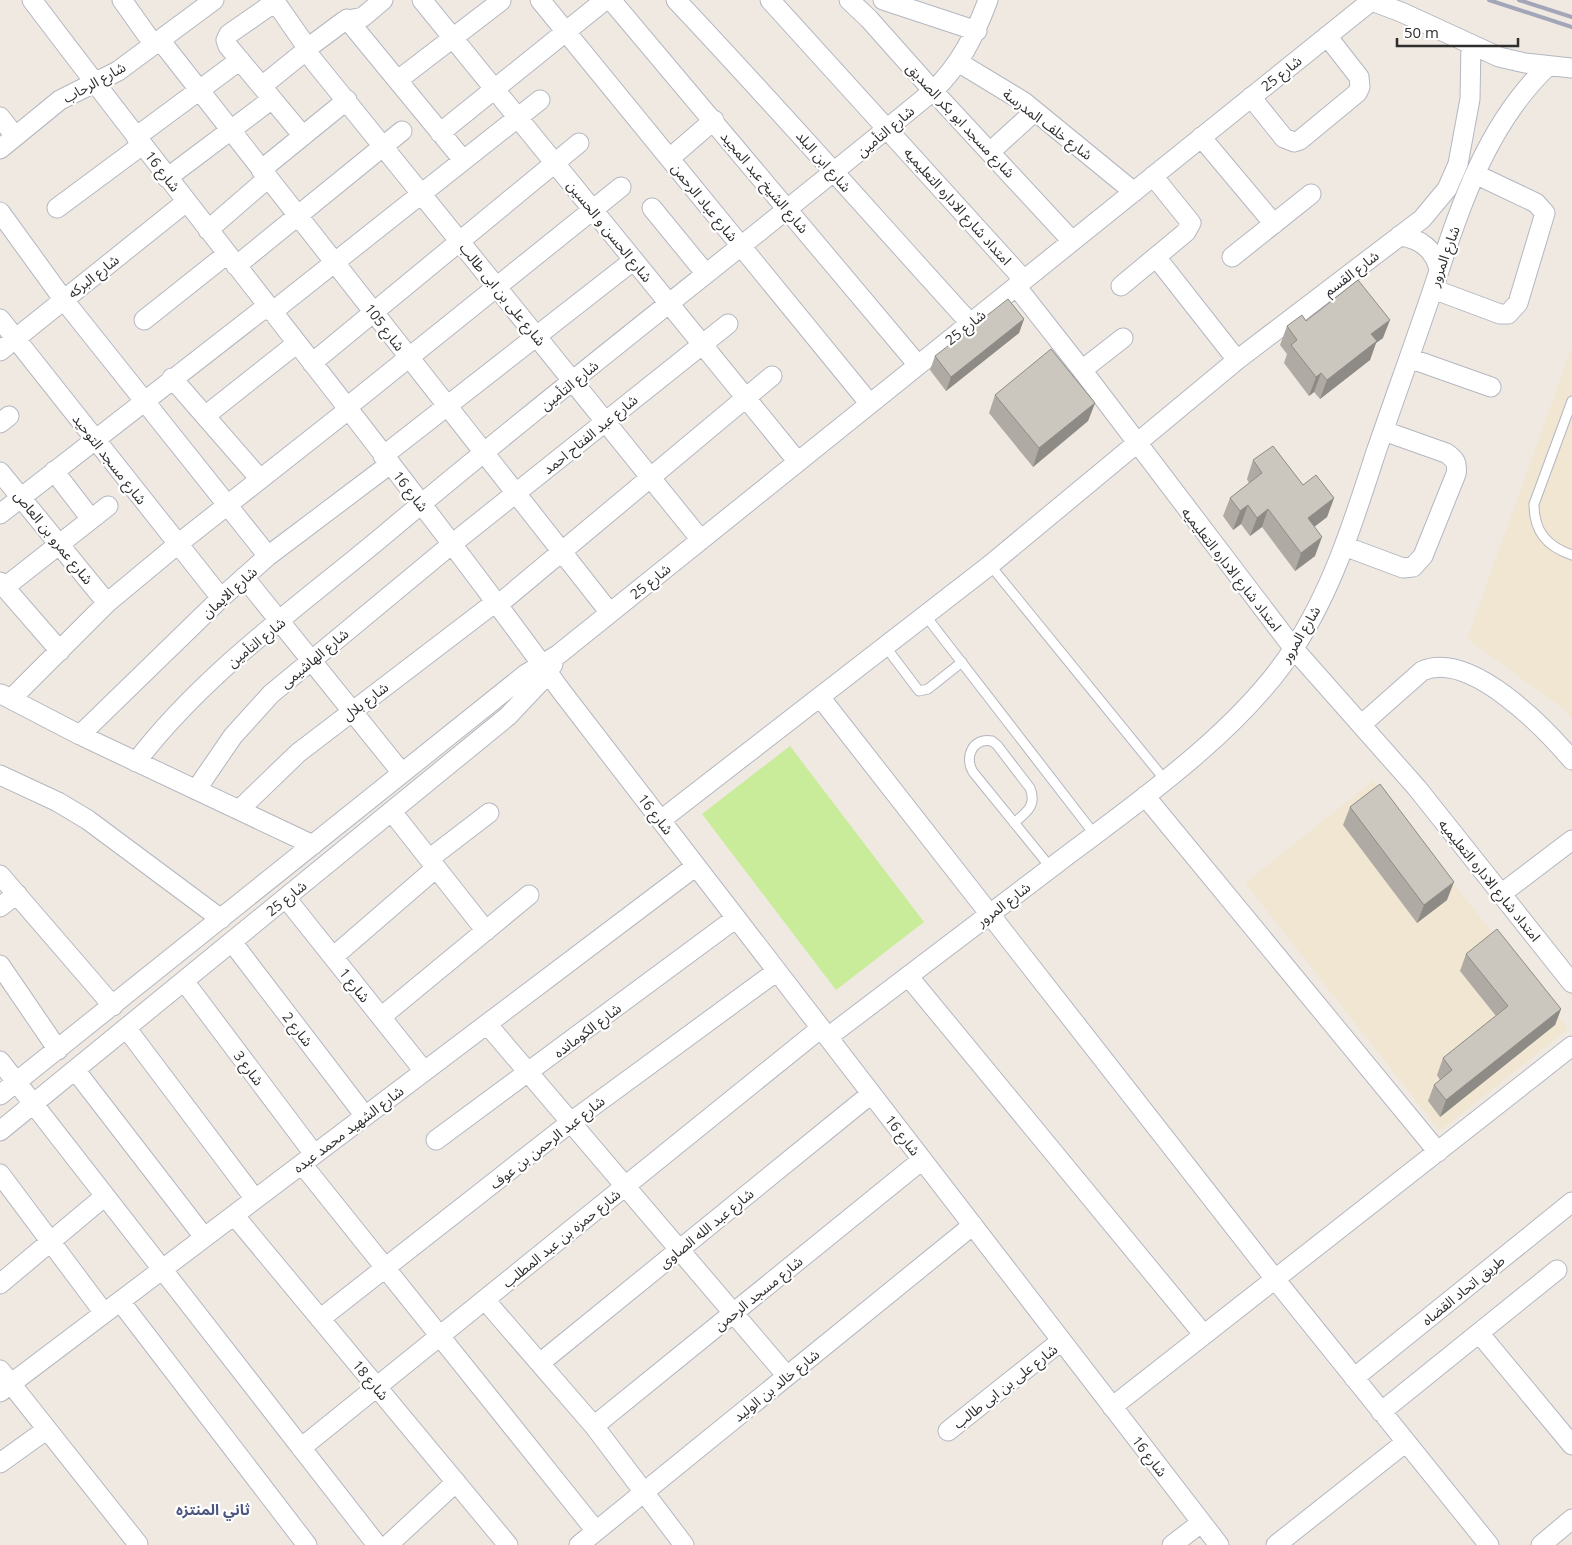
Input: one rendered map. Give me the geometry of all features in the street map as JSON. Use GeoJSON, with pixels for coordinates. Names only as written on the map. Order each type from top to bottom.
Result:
{"type":"FeatureCollection","features":[{"type":"Feature","properties":{"kind":"street","name":"شارع 16"},"geometry":{"type":"LineString","coordinates":[[32,0],[167,178],[498,603],[544,668],[1218,1545]]}},
{"type":"Feature","properties":{"kind":"street","name":"شارع 105"},"geometry":{"type":"LineString","coordinates":[[122,0],[230,130],[610,613]]}},
{"type":"Feature","properties":{"kind":"street"},"geometry":{"type":"LineString","coordinates":[[167,178],[230,130],[305,50],[347,19],[363,16],[383,0]]}},
{"type":"Feature","properties":{"kind":"street","name":"شارع الحسن و الحسين"},"geometry":{"type":"LineString","coordinates":[[423,0],[798,462]]}},
{"type":"Feature","properties":{"kind":"street","name":"شارع عباد الرحمن"},"geometry":{"type":"LineString","coordinates":[[540,0],[870,404]]}},
{"type":"Feature","properties":{"kind":"street"},"geometry":{"type":"LineString","coordinates":[[440,133],[605,0]]}},
{"type":"Feature","properties":{"kind":"street","name":"شارع الشيخ عبد المجيد"},"geometry":{"type":"LineString","coordinates":[[611,0],[714,120],[918,365]]}},
{"type":"Feature","properties":{"kind":"street","name":"شارع ابن البلد"},"geometry":{"type":"LineString","coordinates":[[676,0],[782,112],[834,173],[970,323]]}},
{"type":"Feature","properties":{"kind":"street","name":"امتداد شارع الاداره التعليميه"},"geometry":{"type":"LineString","coordinates":[[770,0],[887,128],[1020,283],[1136,443],[1294,648],[1417,788],[1572,983]]}},
{"type":"Feature","properties":{"kind":"street","name":"شارع مسجد ابو بكر الصديق"},"geometry":{"type":"LineString","coordinates":[[849,0],[869,19],[1072,241]]}},
{"type":"Feature","properties":{"kind":"street"},"geometry":{"type":"LineString","coordinates":[[883,0],[977,31]]}},
{"type":"Feature","properties":{"kind":"street","name":"شارع التأمين"},"geometry":{"type":"LineString","coordinates":[[136,762],[164,726],[218,672],[421,504],[834,173],[933,91],[958,62],[977,31],[988,0]]}},
{"type":"Feature","properties":{"kind":"street"},"geometry":{"type":"LineString","coordinates":[[1370,0],[1499,57],[1548,66],[1572,68]]}},
{"type":"Feature","properties":{"kind":"street","name":"شارع 25"},"geometry":{"type":"LineString","coordinates":[[0,1095],[402,773],[544,668],[1370,0]]}},
{"type":"Feature","properties":{"kind":"street"},"geometry":{"type":"LineString","coordinates":[[275,1],[226,37],[226,43],[302,136]]}},
{"type":"Feature","properties":{"kind":"street","name":"شارع على بن ابى طالب"},"geometry":{"type":"LineString","coordinates":[[275,1],[305,43],[305,50],[701,540]]}},
{"type":"Feature","properties":{"kind":"street"},"geometry":{"type":"LineString","coordinates":[[398,80],[502,1]]}},
{"type":"Feature","properties":{"kind":"street","name":"شارع الرحاب"},"geometry":{"type":"LineString","coordinates":[[0,149],[60,100],[118,71],[209,2]]}},
{"type":"Feature","properties":{"kind":"street"},"geometry":{"type":"LineString","coordinates":[[347,19],[462,160]]}},
{"type":"Feature","properties":{"kind":"street"},"geometry":{"type":"LineString","coordinates":[[1251,97],[1284,138],[1294,142],[1300,140],[1357,93],[1360,87],[1359,77],[1327,36]]}},
{"type":"Feature","properties":{"kind":"street","name":"شارع القسم"},"geometry":{"type":"LineString","coordinates":[[661,820],[990,565],[1237,360],[1431,210],[1447,189],[1456,170],[1463,142],[1470,99],[1471,45]]}},
{"type":"Feature","properties":{"kind":"street"},"geometry":{"type":"LineString","coordinates":[[57,208],[198,90],[240,60]]}},
{"type":"Feature","properties":{"kind":"street","name":"شارع خلف المدرسة"},"geometry":{"type":"LineString","coordinates":[[958,62],[1035,111],[1134,192]]}},
{"type":"Feature","properties":{"kind":"street","name":"شارع المرور"},"geometry":{"type":"LineString","coordinates":[[824,1033],[908,976],[1165,780],[1254,700],[1294,648],[1324,593],[1344,546],[1439,270],[1475,174],[1502,120],[1519,97],[1548,66]]}},
{"type":"Feature","properties":{"kind":"street"},"geometry":{"type":"LineString","coordinates":[[208,230],[302,136],[347,100]]}},
{"type":"Feature","properties":{"kind":"street"},"geometry":{"type":"LineString","coordinates":[[0,514],[172,378],[334,262],[540,100]]}},
{"type":"Feature","properties":{"kind":"street"},"geometry":{"type":"LineString","coordinates":[[990,152],[1035,111]]}},
{"type":"Feature","properties":{"kind":"street"},"geometry":{"type":"LineString","coordinates":[[0,117],[15,136]]}},
{"type":"Feature","properties":{"kind":"street"},"geometry":{"type":"LineString","coordinates":[[670,158],[714,120]]}},
{"type":"Feature","properties":{"kind":"street"},"geometry":{"type":"LineString","coordinates":[[144,320],[297,216],[402,131]]}},
{"type":"Feature","properties":{"kind":"street"},"geometry":{"type":"LineString","coordinates":[[1201,137],[1274,224]]}},
{"type":"Feature","properties":{"kind":"street"},"geometry":{"type":"LineString","coordinates":[[312,363],[579,143]]}},
{"type":"Feature","properties":{"kind":"street"},"geometry":{"type":"LineString","coordinates":[[1433,289],[1500,314],[1508,314],[1518,303],[1545,213],[1536,203],[1475,174]]}},
{"type":"Feature","properties":{"kind":"street"},"geometry":{"type":"LineString","coordinates":[[1121,286],[1186,232],[1191,223],[1154,176]]}},
{"type":"Feature","properties":{"kind":"street"},"geometry":{"type":"LineString","coordinates":[[313,845],[80,735],[6,696],[60,651],[107,603],[178,544],[621,188]]}},
{"type":"Feature","properties":{"kind":"street"},"geometry":{"type":"LineString","coordinates":[[1232,257],[1311,194]]}},
{"type":"Feature","properties":{"kind":"street","name":"شارع البركه"},"geometry":{"type":"LineString","coordinates":[[0,351],[186,202]]}},
{"type":"Feature","properties":{"kind":"street"},"geometry":{"type":"LineString","coordinates":[[652,208],[706,274]]}},
{"type":"Feature","properties":{"kind":"street"},"geometry":{"type":"LineString","coordinates":[[0,212],[63,299],[268,556]]}},
{"type":"Feature","properties":{"kind":"street"},"geometry":{"type":"LineString","coordinates":[[1399,236],[1409,237],[1425,245],[1437,260],[1439,270]]}},
{"type":"Feature","properties":{"kind":"street"},"geometry":{"type":"LineString","coordinates":[[1156,257],[1237,360]]}},
{"type":"Feature","properties":{"kind":"street","name":"شارع الايمان"},"geometry":{"type":"LineString","coordinates":[[80,735],[221,598],[268,556],[387,460],[447,406],[634,260]]}},
{"type":"Feature","properties":{"kind":"street","name":"شارع مسجد التوحيد"},"geometry":{"type":"LineString","coordinates":[[0,319],[221,598]]}},
{"type":"Feature","properties":{"kind":"street","name":"شارع عبد الفتاح احمد"},"geometry":{"type":"LineString","coordinates":[[452,544],[728,324]]}},
{"type":"Feature","properties":{"kind":"street"},"geometry":{"type":"LineString","coordinates":[[1082,370],[1123,338]]}},
{"type":"Feature","properties":{"kind":"street"},"geometry":{"type":"LineString","coordinates":[[205,416],[296,344]]}},
{"type":"Feature","properties":{"kind":"street"},"geometry":{"type":"LineString","coordinates":[[1409,358],[1491,387]]}},
{"type":"Feature","properties":{"kind":"street","name":"شارع بلال"},"geometry":{"type":"LineString","coordinates":[[240,809],[298,752],[498,603],[772,376]]}},
{"type":"Feature","properties":{"kind":"street"},"geometry":{"type":"LineString","coordinates":[[172,378],[260,479]]}},
{"type":"Feature","properties":{"kind":"street"},"geometry":{"type":"LineString","coordinates":[[1344,546],[1402,568],[1413,567],[1423,556],[1456,474],[1457,466],[1454,458],[1446,453],[1384,431]]}},
{"type":"Feature","properties":{"kind":"street"},"geometry":{"type":"LineString","coordinates":[[54,471],[91,519]]}},
{"type":"Feature","properties":{"kind":"street","name":"شارع عمرو بن العاص"},"geometry":{"type":"LineString","coordinates":[[0,472],[107,603]]}},
{"type":"Feature","properties":{"kind":"street"},"geometry":{"type":"LineString","coordinates":[[60,651],[2,585],[60,544],[108,506]]}},
{"type":"Feature","properties":{"kind":"street","name":"شارع الهاشيمى"},"geometry":{"type":"LineString","coordinates":[[196,790],[233,736],[271,694],[452,544]]}},
{"type":"Feature","properties":{"kind":"street"},"geometry":{"type":"LineString","coordinates":[[244,578],[402,773]]}},
{"type":"Feature","properties":{"kind":"street"},"geometry":{"type":"LineString","coordinates":[[1361,725],[1422,671],[1434,667],[1449,668],[1474,678],[1514,703],[1552,736],[1572,760]]}},
{"type":"Feature","properties":{"kind":"street","name":"شارع 25"},"geometry":{"type":"LineString","coordinates":[[0,1131],[76,1071],[508,716],[544,668]]}},
{"type":"Feature","properties":{"kind":"street"},"geometry":{"type":"LineString","coordinates":[[820,697],[1275,1279],[1489,1545]]}},
{"type":"Feature","properties":{"kind":"street"},"geometry":{"type":"LineString","coordinates":[[0,775],[58,802],[88,820],[221,919]]}},
{"type":"Feature","properties":{"kind":"street"},"geometry":{"type":"LineString","coordinates":[[1145,796],[1438,1152]]}},
{"type":"Feature","properties":{"kind":"street"},"geometry":{"type":"LineString","coordinates":[[392,812],[486,930]]}},
{"type":"Feature","properties":{"kind":"street"},"geometry":{"type":"LineString","coordinates":[[333,957],[489,813]]}},
{"type":"Feature","properties":{"kind":"street"},"geometry":{"type":"LineString","coordinates":[[1501,894],[1572,840]]}},
{"type":"Feature","properties":{"kind":"street","name":"شارع الشهيد محمد عبده"},"geometry":{"type":"LineString","coordinates":[[3,1382],[104,1313],[696,866]]}},
{"type":"Feature","properties":{"kind":"street"},"geometry":{"type":"LineString","coordinates":[[0,875],[113,1006]]}},
{"type":"Feature","properties":{"kind":"street"},"geometry":{"type":"LineString","coordinates":[[0,907],[17,894]]}},
{"type":"Feature","properties":{"kind":"street"},"geometry":{"type":"LineString","coordinates":[[381,1017],[529,895]]}},
{"type":"Feature","properties":{"kind":"street","name":"شارع 1"},"geometry":{"type":"LineString","coordinates":[[286,898],[424,1071]]}},
{"type":"Feature","properties":{"kind":"street","name":"شارع الكومانده"},"geometry":{"type":"LineString","coordinates":[[436,1140],[530,1073],[736,918]]}},
{"type":"Feature","properties":{"kind":"street","name":"شارع 2"},"geometry":{"type":"LineString","coordinates":[[232,942],[365,1116]]}},
{"type":"Feature","properties":{"kind":"street"},"geometry":{"type":"LineString","coordinates":[[0,965],[58,1050]]}},
{"type":"Feature","properties":{"kind":"street","name":"شارع عبد الرحمن بن عوف"},"geometry":{"type":"LineString","coordinates":[[320,1319],[571,1122],[777,971]]}},
{"type":"Feature","properties":{"kind":"street"},"geometry":{"type":"LineString","coordinates":[[908,976],[1204,1335]]}},
{"type":"Feature","properties":{"kind":"street","name":"شارع 3"},"geometry":{"type":"LineString","coordinates":[[184,982],[386,1269],[596,1531]]}},
{"type":"Feature","properties":{"kind":"street"},"geometry":{"type":"LineString","coordinates":[[488,1024],[787,1376]]}},
{"type":"Feature","properties":{"kind":"street"},"geometry":{"type":"LineString","coordinates":[[127,1029],[255,1199]]}},
{"type":"Feature","properties":{"kind":"street","name":"شارع حمزه بن عبد المطلب"},"geometry":{"type":"LineString","coordinates":[[302,1448],[625,1186],[824,1033]]}},
{"type":"Feature","properties":{"kind":"street"},"geometry":{"type":"LineString","coordinates":[[1112,1407],[1572,1046]]}},
{"type":"Feature","properties":{"kind":"street"},"geometry":{"type":"LineString","coordinates":[[0,1061],[377,1545]]}},
{"type":"Feature","properties":{"kind":"street"},"geometry":{"type":"LineString","coordinates":[[76,1071],[204,1237]]}},
{"type":"Feature","properties":{"kind":"street","name":"شارع عبد الله الصاوى"},"geometry":{"type":"LineString","coordinates":[[540,1363],[872,1094]]}},
{"type":"Feature","properties":{"kind":"street","name":"شارع مسجد الرحمن"},"geometry":{"type":"LineString","coordinates":[[594,1426],[922,1160]]}},
{"type":"Feature","properties":{"kind":"street"},"geometry":{"type":"LineString","coordinates":[[0,1174],[104,1313]]}},
{"type":"Feature","properties":{"kind":"street"},"geometry":{"type":"LineString","coordinates":[[0,1284],[105,1196]]}},
{"type":"Feature","properties":{"kind":"street","name":"طريق اتحاد القضاه"},"geometry":{"type":"LineString","coordinates":[[1354,1378],[1572,1202]]}},
{"type":"Feature","properties":{"kind":"street","name":"شارع 18"},"geometry":{"type":"LineString","coordinates":[[234,1215],[508,1545]]}},
{"type":"Feature","properties":{"kind":"street","name":"شارع خالد بن الوليد"},"geometry":{"type":"LineString","coordinates":[[579,1545],[973,1225]]}},
{"type":"Feature","properties":{"kind":"street"},"geometry":{"type":"LineString","coordinates":[[1381,1412],[1557,1270]]}},
{"type":"Feature","properties":{"kind":"street"},"geometry":{"type":"LineString","coordinates":[[485,1300],[594,1426],[684,1545]]}},
{"type":"Feature","properties":{"kind":"street"},"geometry":{"type":"LineString","coordinates":[[120,1301],[307,1545]]}},
{"type":"Feature","properties":{"kind":"street"},"geometry":{"type":"LineString","coordinates":[[1480,1333],[1572,1445]]}},
{"type":"Feature","properties":{"kind":"street","name":"شارع على بن ابى طالب"},"geometry":{"type":"LineString","coordinates":[[948,1431],[1062,1341]]}},
{"type":"Feature","properties":{"kind":"street"},"geometry":{"type":"LineString","coordinates":[[3,1382],[46,1430],[138,1544]]}},
{"type":"Feature","properties":{"kind":"street"},"geometry":{"type":"LineString","coordinates":[[0,1463],[46,1430]]}},
{"type":"Feature","properties":{"kind":"street"},"geometry":{"type":"LineString","coordinates":[[1276,1545],[1406,1442]]}},
{"type":"Feature","properties":{"kind":"street"},"geometry":{"type":"LineString","coordinates":[[388,1545],[456,1482]]}},
{"type":"Feature","properties":{"kind":"street"},"geometry":{"type":"LineString","coordinates":[[1541,1545],[1572,1520]]}},
{"type":"Feature","properties":{"kind":"street"},"geometry":{"type":"LineString","coordinates":[[1172,1545],[1202,1523]]}},
{"type":"Feature","properties":{"kind":"lane"},"geometry":{"type":"LineString","coordinates":[[1572,401],[1534,504],[1534,519],[1540,533],[1549,544],[1572,555]]}},
{"type":"Feature","properties":{"kind":"lane"},"geometry":{"type":"LineString","coordinates":[[990,565],[1165,780]]}},
{"type":"Feature","properties":{"kind":"lane"},"geometry":{"type":"LineString","coordinates":[[926,615],[1095,835]]}},
{"type":"Feature","properties":{"kind":"lane"},"geometry":{"type":"LineString","coordinates":[[885,646],[919,690],[928,690],[962,662]]}},
{"type":"Feature","properties":{"kind":"lane"},"geometry":{"type":"LineString","coordinates":[[1014,823],[1029,811],[1033,795],[997,745],[992,741],[980,742],[972,748],[968,756],[968,764],[1014,823],[1051,868]]}},
{"type":"Feature","properties":{"kind":"shaded area"},"geometry":{"type":"Polygon","coordinates":[[[1572,347],[1572,720],[1565,710],[1467,639],[1572,347]]]}},
{"type":"Feature","properties":{"kind":"shaded area"},"geometry":{"type":"Polygon","coordinates":[[[1373,781],[1568,1029],[1440,1131],[1245,883],[1373,781]]]}},
{"type":"Feature","properties":{"kind":"green space"},"geometry":{"type":"Polygon","coordinates":[[[790,746],[924,922],[836,990],[702,814],[790,746]]]}},
{"type":"Feature","properties":{"kind":"building"},"geometry":{"type":"Polygon","coordinates":[[[1358,280],[1390,320],[1371,334],[1377,341],[1327,380],[1321,373],[1316,377],[1291,345],[1297,340],[1287,326],[1302,315],[1306,321],[1358,280]]]}},
{"type":"Feature","properties":{"kind":"building"},"geometry":{"type":"Polygon","coordinates":[[[1008,299],[1024,319],[951,377],[935,356],[1008,299]]]}},
{"type":"Feature","properties":{"kind":"building"},"geometry":{"type":"Polygon","coordinates":[[[1051,349],[1095,403],[1039,448],[995,395],[1051,349]]]}},
{"type":"Feature","properties":{"kind":"building"},"geometry":{"type":"Polygon","coordinates":[[[1273,446],[1303,485],[1316,475],[1334,498],[1308,518],[1322,537],[1301,553],[1268,509],[1257,518],[1248,505],[1240,511],[1230,498],[1262,473],[1253,460],[1273,446]]]}},
{"type":"Feature","properties":{"kind":"building"},"geometry":{"type":"Polygon","coordinates":[[[1380,784],[1454,882],[1424,905],[1350,807],[1380,784]]]}},
{"type":"Feature","properties":{"kind":"building"},"geometry":{"type":"Polygon","coordinates":[[[1497,929],[1561,1009],[1446,1100],[1434,1085],[1452,1070],[1443,1058],[1508,1006],[1466,954],[1497,929]]]}},
{"type":"Feature","properties":{"kind":"railway"},"geometry":{"type":"LineString","coordinates":[[1489,0],[1572,27]]}},
{"type":"Feature","properties":{"kind":"railway"},"geometry":{"type":"LineString","coordinates":[[1519,0],[1572,17]]}},
{"type":"Feature","properties":{"kind":"district","name":"ثاني المنتزه"},"geometry":{"type":"Point","coordinates":[213,1509]}}]}
